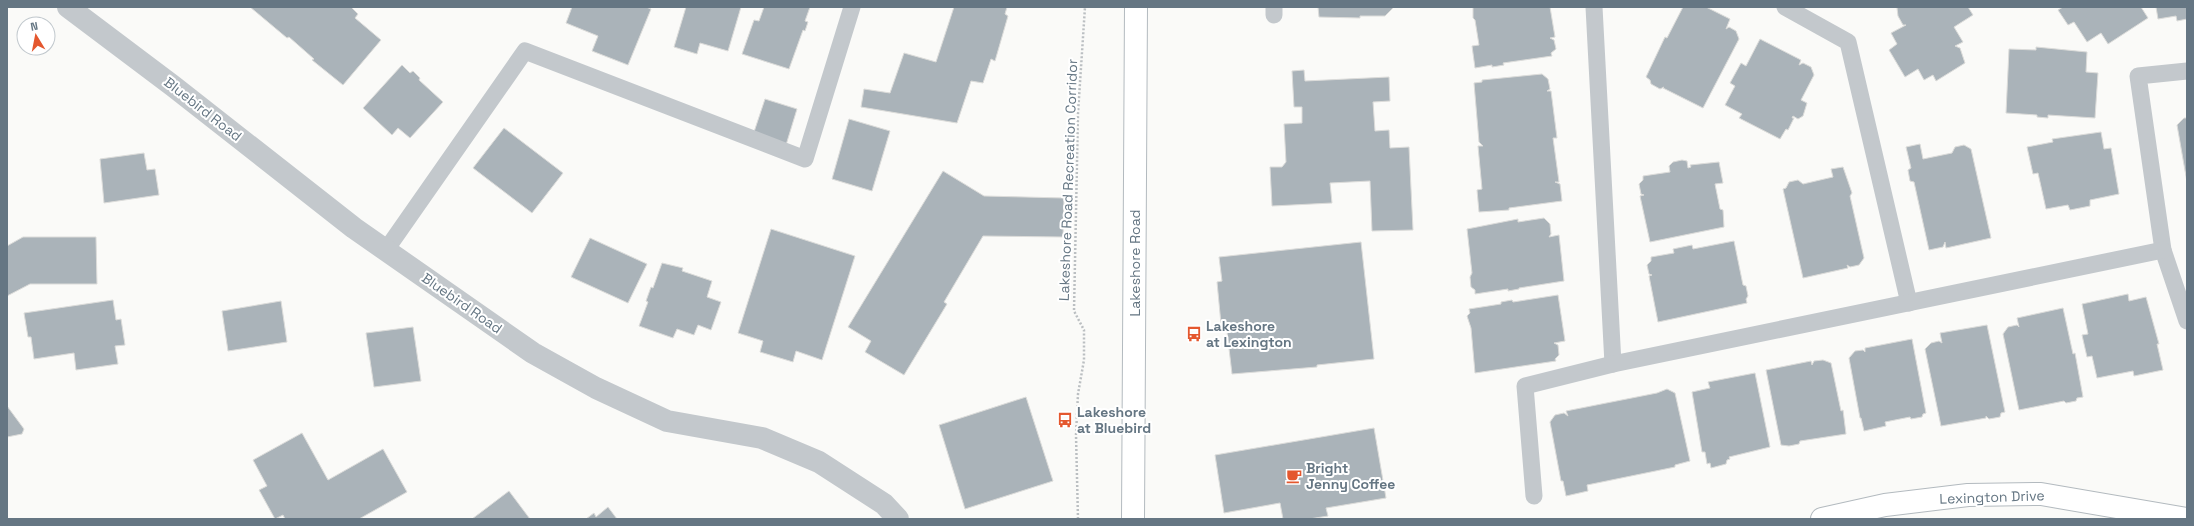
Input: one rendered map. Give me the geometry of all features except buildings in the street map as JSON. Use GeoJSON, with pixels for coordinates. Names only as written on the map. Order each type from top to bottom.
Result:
{"type":"FeatureCollection","features":[{"type":"Feature","properties":{"kind":"main road","name":"Lakeshore Road"},"geometry":{"type":"LineString","coordinates":[[1133,519],[1136,7]]}},
{"type":"Feature","properties":{"kind":"main road","name":"Lexington Drive"},"geometry":{"type":"LineString","coordinates":[[1822,519],[1886,512],[1968,495],[2041,494],[2187,519]]}},
{"type":"Feature","properties":{"kind":"street","name":"Bluebird Road"},"geometry":{"type":"LineString","coordinates":[[68,7],[354,228],[533,353],[596,388],[667,421],[762,438],[820,462],[884,504],[898,519]]}},
{"type":"Feature","properties":{"kind":"lane"},"geometry":{"type":"LineString","coordinates":[[386,250],[525,51],[806,159],[852,7]]}},
{"type":"Feature","properties":{"kind":"lane"},"geometry":{"type":"LineString","coordinates":[[1594,7],[1613,364]]}},
{"type":"Feature","properties":{"kind":"lane"},"geometry":{"type":"LineString","coordinates":[[1785,7],[1848,42],[1909,303]]}},
{"type":"Feature","properties":{"kind":"lane"},"geometry":{"type":"LineString","coordinates":[[2187,71],[2138,76],[2164,250],[2187,321]]}},
{"type":"Feature","properties":{"kind":"lane"},"geometry":{"type":"LineString","coordinates":[[1534,496],[1525,386],[1613,364],[2164,250]]}},
{"type":"Feature","properties":{"kind":"path","name":"Lakeshore Road Recreation Corridor"},"geometry":{"type":"LineString","coordinates":[[1078,519],[1076,435],[1078,394],[1084,360],[1084,330],[1074,311],[1078,113],[1085,7]]}},
{"type":"Feature","properties":{"kind":"place","name":"Lakeshore at Lexington"},"geometry":{"type":"Point","coordinates":[1194,334]}},
{"type":"Feature","properties":{"kind":"place","name":"Lakeshore at Bluebird"},"geometry":{"type":"Point","coordinates":[1065,420]}},
{"type":"Feature","properties":{"kind":"place","name":"Bright Jenny Coffee"},"geometry":{"type":"Point","coordinates":[1294,476]}}]}
